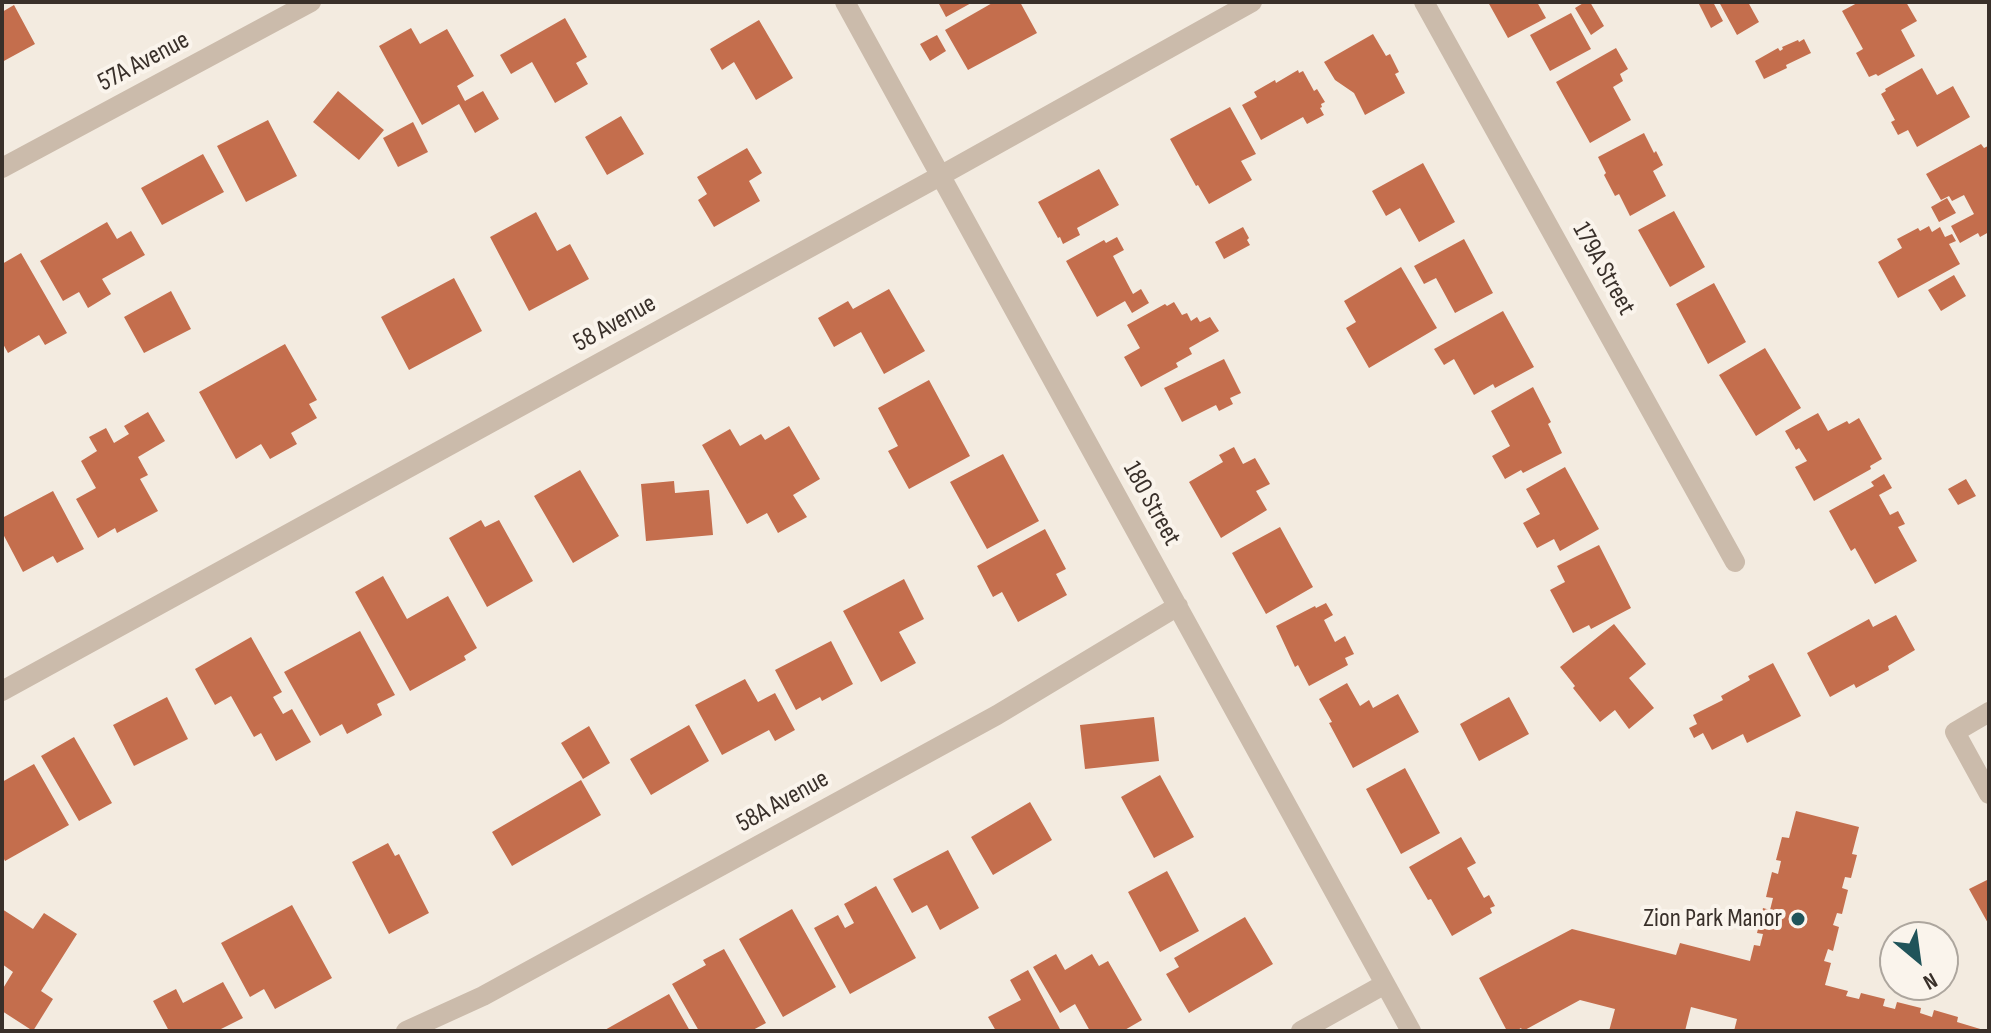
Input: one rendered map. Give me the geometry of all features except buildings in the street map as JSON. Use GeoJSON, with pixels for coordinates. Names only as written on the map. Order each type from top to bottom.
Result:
{"type":"FeatureCollection","features":[{"type":"Feature","properties":{"kind":"street","name":"57A Avenue"},"geometry":{"type":"LineString","coordinates":[[2,168],[311,2]]}},
{"type":"Feature","properties":{"kind":"street","name":"180 Street"},"geometry":{"type":"LineString","coordinates":[[845,2],[1411,1031]]}},
{"type":"Feature","properties":{"kind":"street","name":"58 Avenue"},"geometry":{"type":"LineString","coordinates":[[2,691],[1252,2]]}},
{"type":"Feature","properties":{"kind":"street","name":"179A Street"},"geometry":{"type":"LineString","coordinates":[[1424,2],[1735,562]]}},
{"type":"Feature","properties":{"kind":"street","name":"58A Avenue"},"geometry":{"type":"LineString","coordinates":[[406,1031],[483,996],[997,715],[1178,606]]}},
{"type":"Feature","properties":{"kind":"street"},"geometry":{"type":"LineString","coordinates":[[1989,712],[1955,732],[1989,794]]}},
{"type":"Feature","properties":{"kind":"street"},"geometry":{"type":"LineString","coordinates":[[1301,1031],[1385,984]]}},
{"type":"Feature","properties":{"kind":"place","name":"Zion Park Manor"},"geometry":{"type":"Point","coordinates":[1798,919]}}]}
